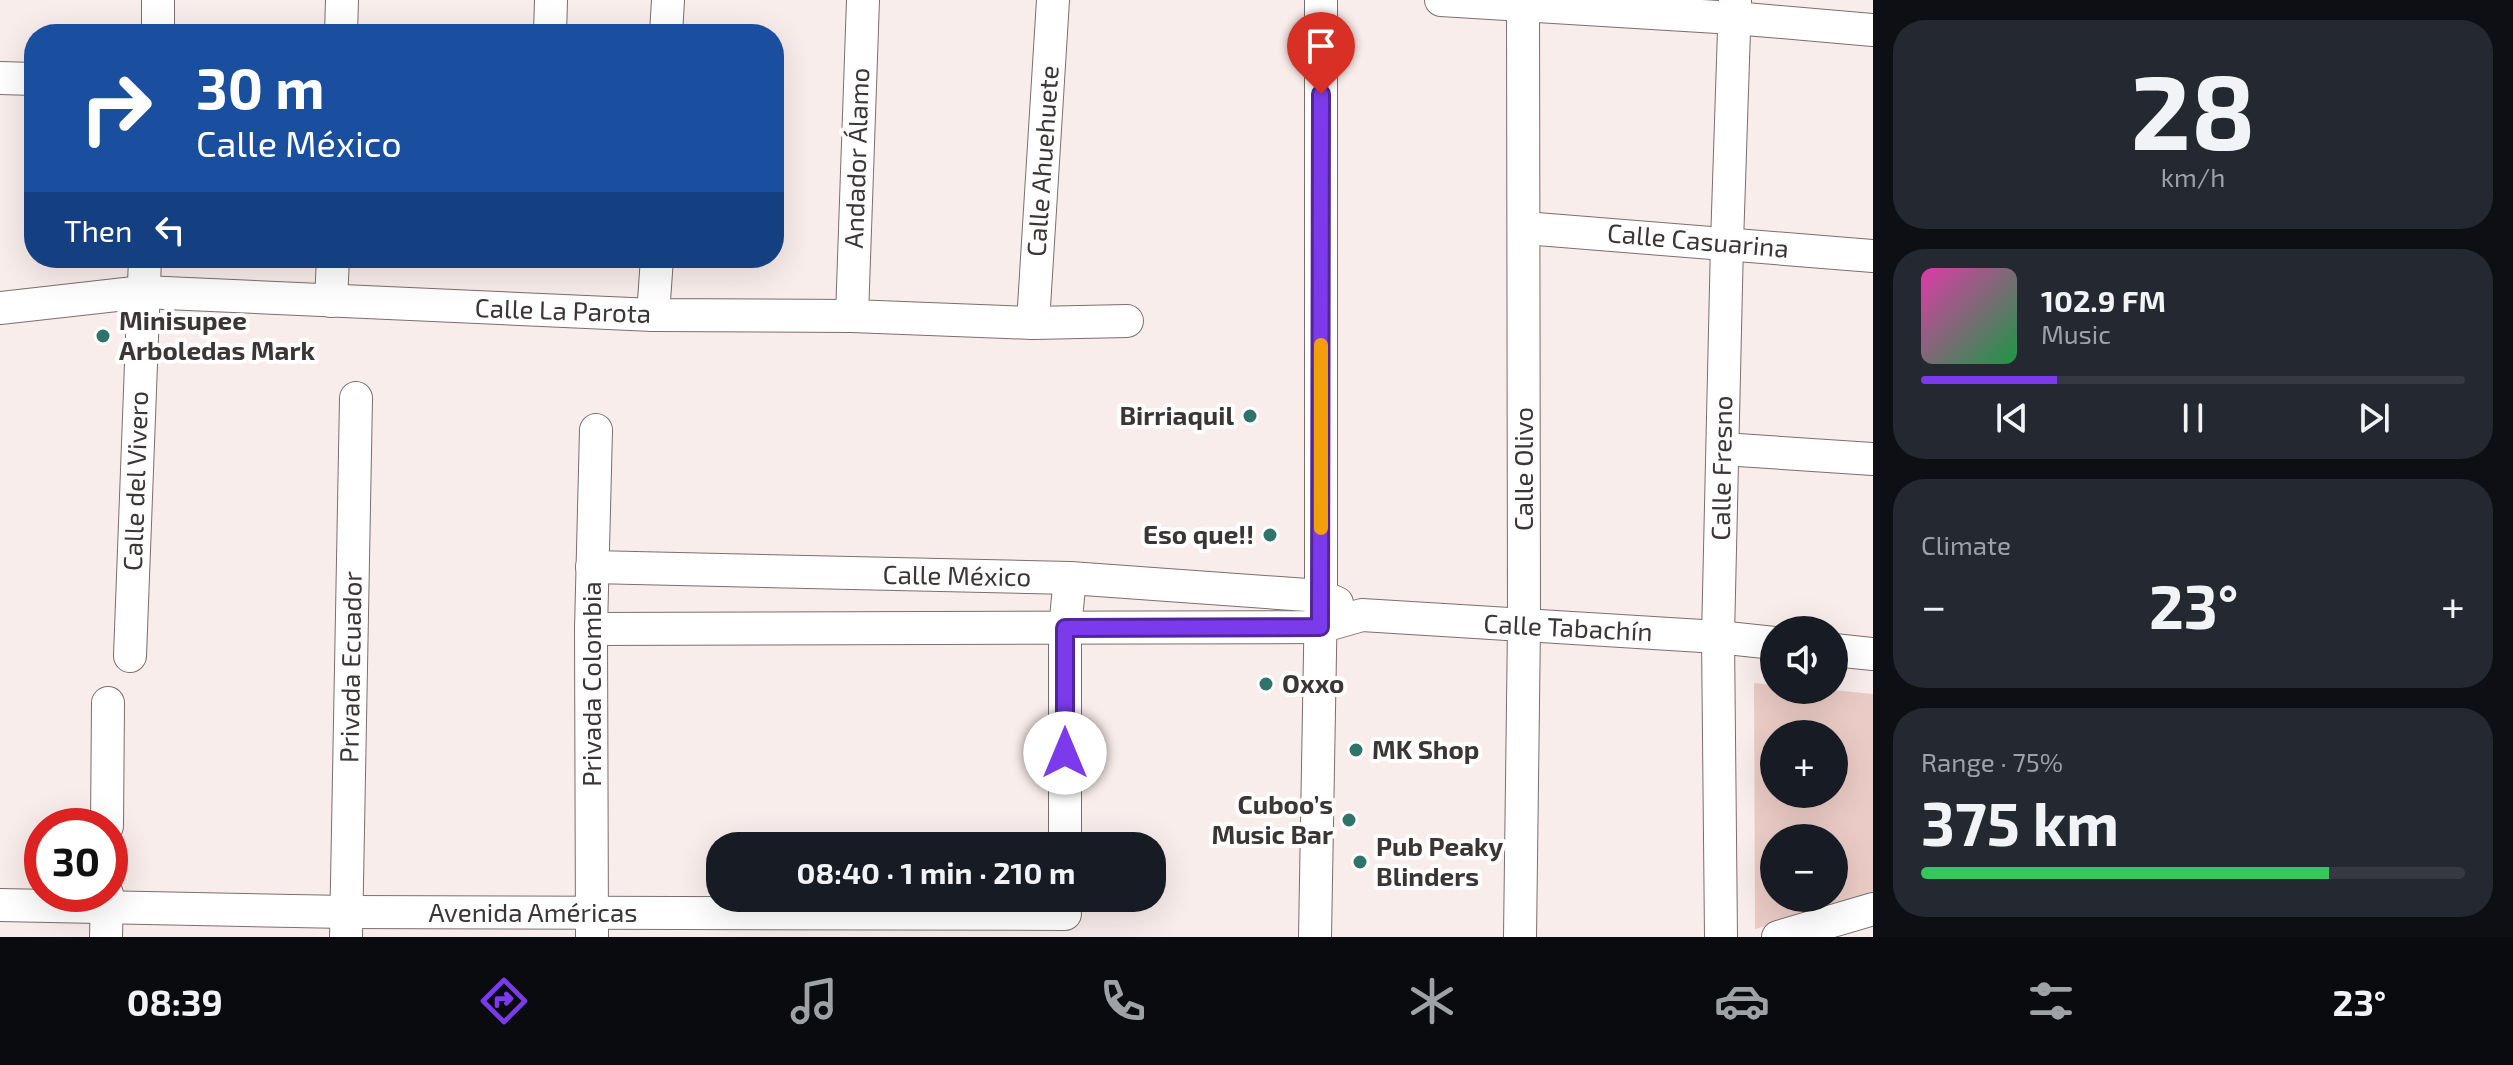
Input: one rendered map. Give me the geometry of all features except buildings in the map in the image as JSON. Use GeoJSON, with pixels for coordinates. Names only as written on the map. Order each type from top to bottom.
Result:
{"type":"FeatureCollection","features":[{"type":"Feature","properties":{"kind":"street"},"geometry":{"type":"LineString","coordinates":[[158,0],[158,24]]}},
{"type":"Feature","properties":{"kind":"street"},"geometry":{"type":"LineString","coordinates":[[341,24],[342,0]]}},
{"type":"Feature","properties":{"kind":"street"},"geometry":{"type":"LineString","coordinates":[[550,24],[551,0]]}},
{"type":"Feature","properties":{"kind":"street"},"geometry":{"type":"LineString","coordinates":[[667,24],[668,0]]}},
{"type":"Feature","properties":{"kind":"street","name":"Andador Álamo"},"geometry":{"type":"LineString","coordinates":[[852,316],[863,0]]}},
{"type":"Feature","properties":{"kind":"street","name":"Calle Ahuehuete"},"geometry":{"type":"LineString","coordinates":[[1033,323],[1053,0]]}},
{"type":"Feature","properties":{"kind":"street"},"geometry":{"type":"LineString","coordinates":[[1315,937],[1321,596],[1321,0]]}},
{"type":"Feature","properties":{"kind":"street"},"geometry":{"type":"LineString","coordinates":[[1441,0],[1735,9],[1873,30]]}},
{"type":"Feature","properties":{"kind":"street","name":"Calle Olivo"},"geometry":{"type":"LineString","coordinates":[[1520,937],[1524,626],[1523,3]]}},
{"type":"Feature","properties":{"kind":"street","name":"Calle Fresno"},"geometry":{"type":"LineString","coordinates":[[1721,937],[1718,637],[1735,9]]}},
{"type":"Feature","properties":{"kind":"street"},"geometry":{"type":"LineString","coordinates":[[0,78],[24,79]]}},
{"type":"Feature","properties":{"kind":"street","name":"Calle Casuarina"},"geometry":{"type":"LineString","coordinates":[[1524,228],[1873,256]]}},
{"type":"Feature","properties":{"kind":"street","name":"Calle del Vivero"},"geometry":{"type":"LineString","coordinates":[[130,656],[144,268]]}},
{"type":"Feature","properties":{"kind":"street"},"geometry":{"type":"LineString","coordinates":[[331,301],[333,268]]}},
{"type":"Feature","properties":{"kind":"street"},"geometry":{"type":"LineString","coordinates":[[653,315],[656,268]]}},
{"type":"Feature","properties":{"kind":"street","name":"Calle La Parota"},"geometry":{"type":"LineString","coordinates":[[0,308],[143,292],[653,315],[852,316],[1033,323],[1127,321]]}},
{"type":"Feature","properties":{"kind":"street","name":"Privada Ecuador"},"geometry":{"type":"LineString","coordinates":[[346,924],[356,398]]}},
{"type":"Feature","properties":{"kind":"street","name":"Privada Colombia"},"geometry":{"type":"LineString","coordinates":[[592,925],[591,629],[596,430]]}},
{"type":"Feature","properties":{"kind":"street"},"geometry":{"type":"LineString","coordinates":[[1723,449],[1873,459]]}},
{"type":"Feature","properties":{"kind":"street","name":"Calle México"},"geometry":{"type":"LineString","coordinates":[[592,567],[1070,578],[1321,596]]}},
{"type":"Feature","properties":{"kind":"street"},"geometry":{"type":"LineString","coordinates":[[1065,832],[1065,628],[1070,578]]}},
{"type":"Feature","properties":{"kind":"street","name":"Calle Tabachín"},"geometry":{"type":"LineString","coordinates":[[1321,596],[1362,615]]}},
{"type":"Feature","properties":{"kind":"street","name":"Calle Tabachín"},"geometry":{"type":"LineString","coordinates":[[1320,627],[1362,615],[1760,642]]}},
{"type":"Feature","properties":{"kind":"street","name":"Calle México"},"geometry":{"type":"LineString","coordinates":[[591,629],[1320,627]]}},
{"type":"Feature","properties":{"kind":"street"},"geometry":{"type":"LineString","coordinates":[[1848,651],[1873,654]]}},
{"type":"Feature","properties":{"kind":"street"},"geometry":{"type":"LineString","coordinates":[[107,808],[108,703]]}},
{"type":"Feature","properties":{"kind":"street","name":"Avenida Américas"},"geometry":{"type":"LineString","coordinates":[[0,905],[24,907]]}},
{"type":"Feature","properties":{"kind":"street"},"geometry":{"type":"LineString","coordinates":[[1778,937],[1873,909]]}},
{"type":"Feature","properties":{"kind":"street","name":"Avenida Américas"},"geometry":{"type":"LineString","coordinates":[[106,912],[346,924],[833,925],[1065,916]]}},
{"type":"Feature","properties":{"kind":"shaded area"},"geometry":{"type":"Polygon","coordinates":[[[1754,683],[1760,684],[1760,704],[1848,704],[1848,692],[1873,694],[1873,898],[1848,905],[1848,824],[1760,824],[1760,912],[1820,912],[1755,929],[1754,683]]]}},
{"type":"Feature","properties":{"kind":"slow traffic"},"geometry":{"type":"LineString","coordinates":[[1321,345],[1321,528]]}},
{"type":"Feature","properties":{"kind":"place","name":"Minisupee Arboledas Mark"},"geometry":{"type":"Point","coordinates":[103,336]}},
{"type":"Feature","properties":{"kind":"place","name":"Birriaquil"},"geometry":{"type":"Point","coordinates":[1250,416]}},
{"type":"Feature","properties":{"kind":"place","name":"Eso que!!"},"geometry":{"type":"Point","coordinates":[1270,535]}},
{"type":"Feature","properties":{"kind":"place","name":"Oxxo"},"geometry":{"type":"Point","coordinates":[1266,684]}},
{"type":"Feature","properties":{"kind":"place","name":"MK Shop"},"geometry":{"type":"Point","coordinates":[1356,750]}},
{"type":"Feature","properties":{"kind":"place","name":"Cuboo’s Music Bar"},"geometry":{"type":"Point","coordinates":[1349,820]}},
{"type":"Feature","properties":{"kind":"place","name":"Pub Peaky Blinders"},"geometry":{"type":"Point","coordinates":[1360,862]}},
{"type":"Feature","properties":{"kind":"route"},"geometry":{"type":"LineString","coordinates":[[1065,753],[1065,628],[1320,627],[1321,94]]}}]}
